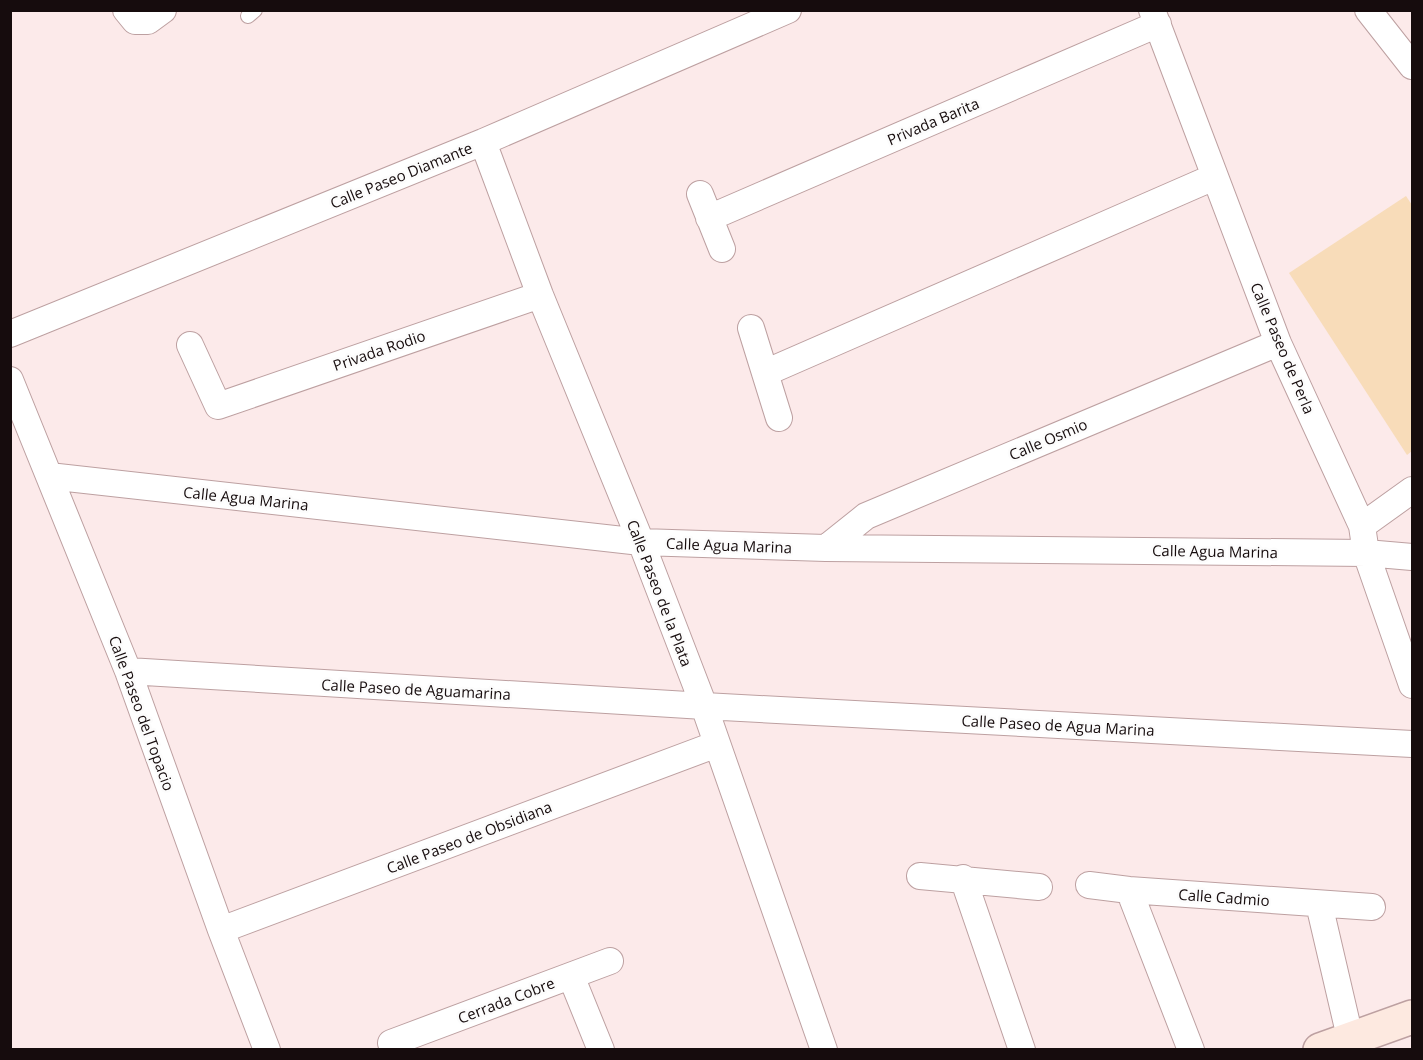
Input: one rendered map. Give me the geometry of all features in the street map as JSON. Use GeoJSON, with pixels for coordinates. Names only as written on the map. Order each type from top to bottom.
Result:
{"type":"FeatureCollection","features":[{"type":"Feature","properties":{"kind":"street"},"geometry":{"type":"LineString","coordinates":[[126,10],[135,21],[148,21],[163,10]]}},
{"type":"Feature","properties":{"kind":"street","name":"Calle Paseo Diamante"},"geometry":{"type":"LineString","coordinates":[[10,334],[483,142],[788,10]]}},
{"type":"Feature","properties":{"kind":"street"},"geometry":{"type":"LineString","coordinates":[[1376,13],[1413,66]]}},
{"type":"Feature","properties":{"kind":"street","name":"Calle Paseo de Perla"},"geometry":{"type":"LineString","coordinates":[[1155,17],[1278,343],[1362,526],[1366,553],[1413,685]]}},
{"type":"Feature","properties":{"kind":"street","name":"Privada Barita"},"geometry":{"type":"LineString","coordinates":[[722,249],[704,206],[1155,17]]}},
{"type":"Feature","properties":{"kind":"street","name":"Calle Paseo de la Plata"},"geometry":{"type":"LineString","coordinates":[[483,142],[540,295],[641,542],[704,706],[824,1050]]}},
{"type":"Feature","properties":{"kind":"street"},"geometry":{"type":"LineString","coordinates":[[765,373],[1214,177]]}},
{"type":"Feature","properties":{"kind":"street","name":"Privada Rodio"},"geometry":{"type":"LineString","coordinates":[[190,345],[218,406],[540,295]]}},
{"type":"Feature","properties":{"kind":"street"},"geometry":{"type":"LineString","coordinates":[[751,328],[779,418]]}},
{"type":"Feature","properties":{"kind":"street","name":"Calle Osmio"},"geometry":{"type":"LineString","coordinates":[[826,548],[866,516],[1278,343]]}},
{"type":"Feature","properties":{"kind":"street","name":"Calle Paseo del Topacio"},"geometry":{"type":"LineString","coordinates":[[10,380],[128,671],[221,930],[267,1050]]}},
{"type":"Feature","properties":{"kind":"street","name":"Calle Agua Marina"},"geometry":{"type":"LineString","coordinates":[[49,476],[641,542],[826,548],[1366,553],[1413,557]]}},
{"type":"Feature","properties":{"kind":"street"},"geometry":{"type":"LineString","coordinates":[[1362,526],[1413,490]]}},
{"type":"Feature","properties":{"kind":"street","name":"Calle Paseo de Aguamarina"},"geometry":{"type":"LineString","coordinates":[[128,671],[704,706]]}},
{"type":"Feature","properties":{"kind":"street","name":"Calle Paseo de Agua Marina"},"geometry":{"type":"LineString","coordinates":[[704,706],[1413,744]]}},
{"type":"Feature","properties":{"kind":"street","name":"Calle Paseo de Obsidiana"},"geometry":{"type":"LineString","coordinates":[[221,930],[717,744]]}},
{"type":"Feature","properties":{"kind":"street"},"geometry":{"type":"LineString","coordinates":[[920,876],[963,878],[1039,887]]}},
{"type":"Feature","properties":{"kind":"street"},"geometry":{"type":"LineString","coordinates":[[963,878],[1022,1050]]}},
{"type":"Feature","properties":{"kind":"street","name":"Calle Cadmio"},"geometry":{"type":"LineString","coordinates":[[1089,885],[1129,890],[1371,907]]}},
{"type":"Feature","properties":{"kind":"street"},"geometry":{"type":"LineString","coordinates":[[1129,890],[1191,1050]]}},
{"type":"Feature","properties":{"kind":"street"},"geometry":{"type":"LineString","coordinates":[[1318,903],[1352,1044]]}},
{"type":"Feature","properties":{"kind":"street"},"geometry":{"type":"LineString","coordinates":[[571,976],[610,961]]}},
{"type":"Feature","properties":{"kind":"street","name":"Cerrada Cobre"},"geometry":{"type":"LineString","coordinates":[[391,1043],[420,1042],[571,976],[601,1050]]}},
{"type":"Feature","properties":{"kind":"street"},"geometry":{"type":"LineString","coordinates":[[1320,1050],[1352,1044],[1413,1017]]}},
{"type":"Feature","properties":{"kind":"shaded area"},"geometry":{"type":"Polygon","coordinates":[[[1406,196],[1412,205],[1412,451],[1407,455],[1289,273],[1406,196]]]}}]}
